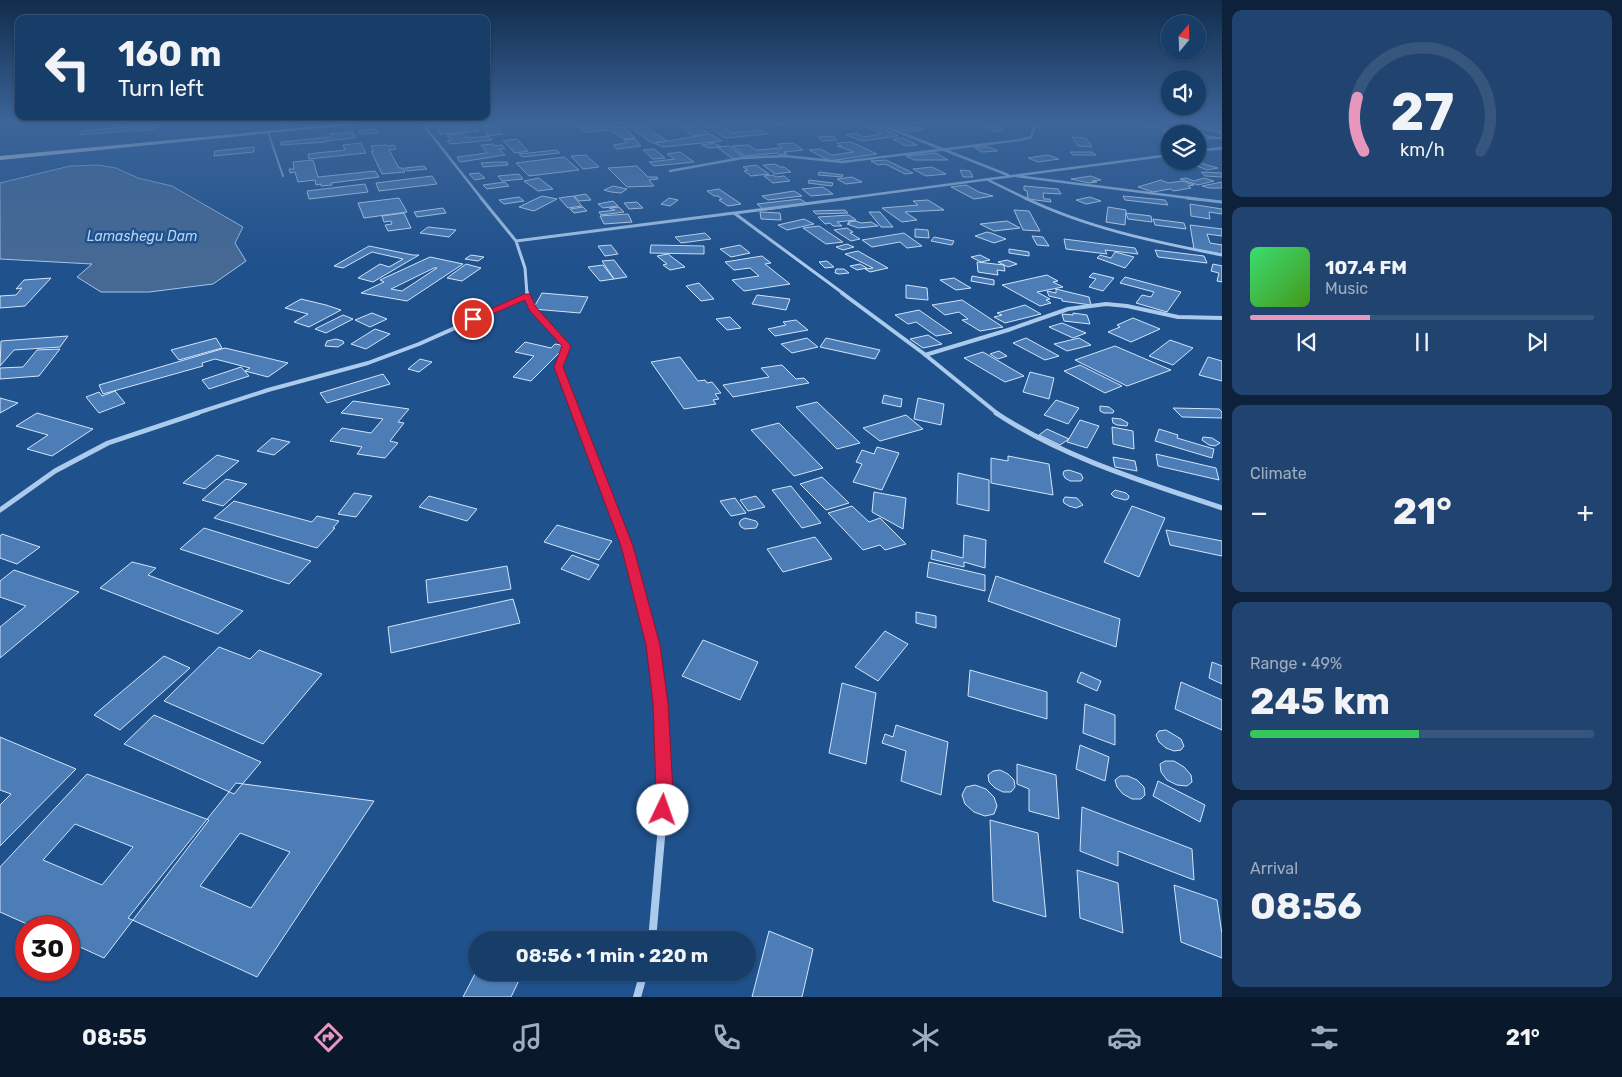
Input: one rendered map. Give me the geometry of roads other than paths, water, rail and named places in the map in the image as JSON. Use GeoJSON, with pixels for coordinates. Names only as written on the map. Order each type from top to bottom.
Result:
{"type":"FeatureCollection","features":[{"type":"Feature","properties":{"kind":"street"},"geometry":{"type":"LineString","coordinates":[[458,170],[516,241],[525,268],[527,296],[532,308],[566,346],[559,367],[627,546],[653,645],[660,703],[664,792],[653,931]]}},
{"type":"Feature","properties":{"kind":"street"},"geometry":{"type":"LineString","coordinates":[[670,171],[675,170]]}},
{"type":"Feature","properties":{"kind":"street"},"geometry":{"type":"LineString","coordinates":[[995,170],[1009,175],[1222,202]]}},
{"type":"Feature","properties":{"kind":"street"},"geometry":{"type":"LineString","coordinates":[[516,241],[809,204],[1053,170]]}},
{"type":"Feature","properties":{"kind":"street"},"geometry":{"type":"LineString","coordinates":[[986,179],[1027,199],[1085,222],[1222,255]]}},
{"type":"Feature","properties":{"kind":"street"},"geometry":{"type":"LineString","coordinates":[[734,213],[925,354],[975,398],[1003,417],[1043,440],[1115,470],[1222,508]]}},
{"type":"Feature","properties":{"kind":"street"},"geometry":{"type":"LineString","coordinates":[[0,510],[55,471],[108,443],[268,390],[368,363],[419,344],[527,296]]}},
{"type":"Feature","properties":{"kind":"street"},"geometry":{"type":"LineString","coordinates":[[925,354],[1008,330],[1068,309],[1106,304],[1128,306],[1178,317],[1222,318]]}},
{"type":"Feature","properties":{"kind":"street"},"geometry":{"type":"LineString","coordinates":[[637,997],[641,981]]}},
{"type":"Feature","properties":{"kind":"lane"},"geometry":{"type":"LineString","coordinates":[[281,170],[283,176]]}},
{"type":"Feature","properties":{"kind":"water","name":"Lamashegu Dam"},"geometry":{"type":"Polygon","coordinates":[[[55,170],[119,170],[138,178],[172,186],[243,227],[235,243],[246,261],[213,284],[149,292],[101,292],[77,277],[92,264],[0,259],[0,183],[55,170]]]}}]}
